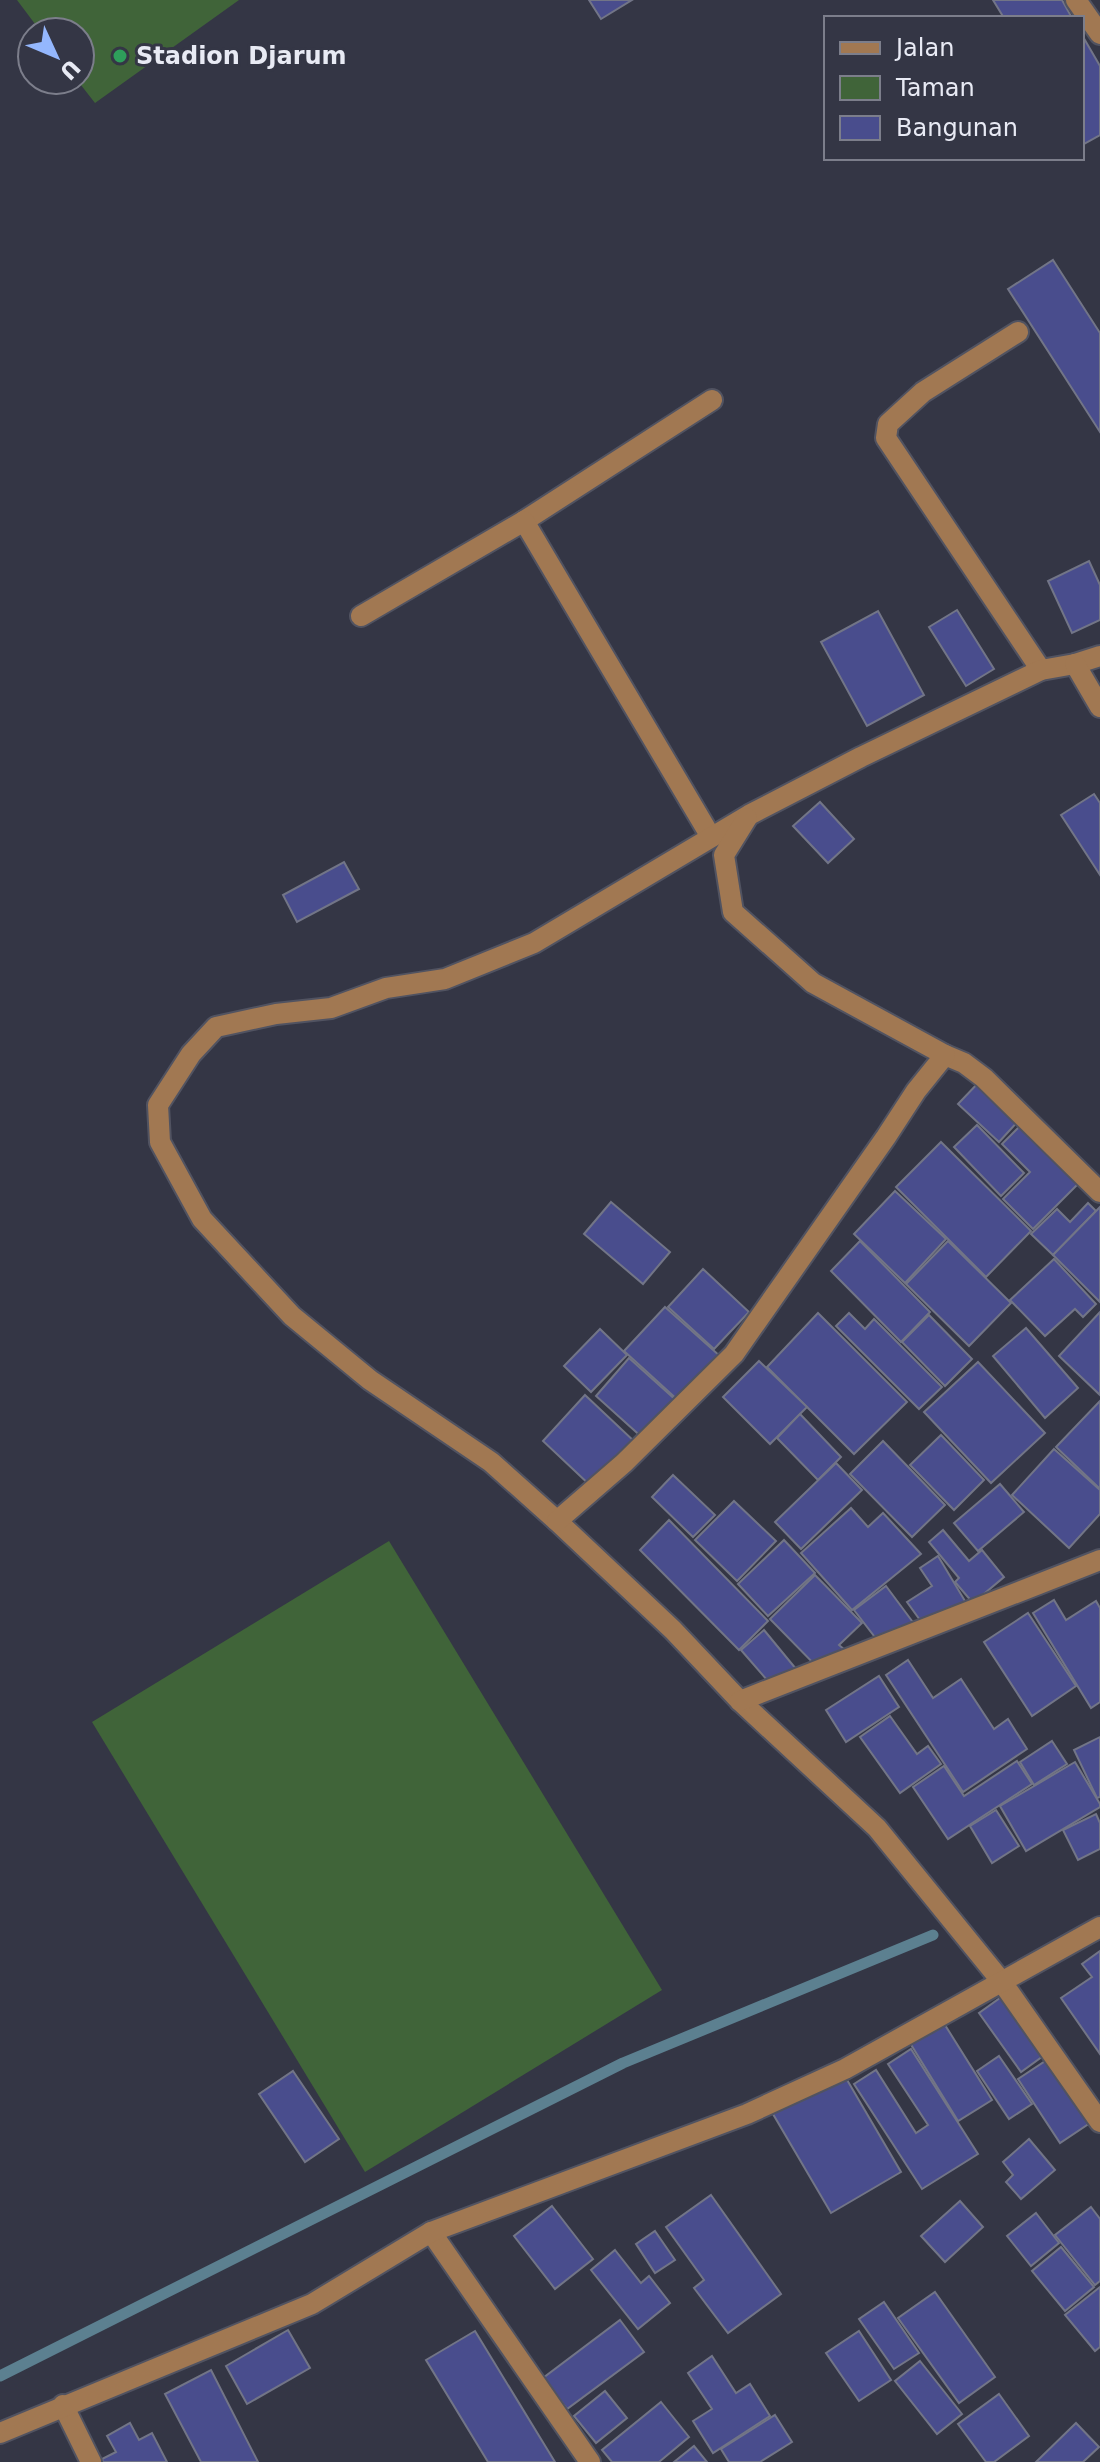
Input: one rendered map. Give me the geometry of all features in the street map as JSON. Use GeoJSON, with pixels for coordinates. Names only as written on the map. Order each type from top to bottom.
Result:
{"type":"FeatureCollection","features":[{"type":"Feature","properties":{"kind":"street"},"geometry":{"type":"LineString","coordinates":[[1076,0],[1100,34]]}},
{"type":"Feature","properties":{"kind":"street"},"geometry":{"type":"LineString","coordinates":[[1018,332],[923,392],[888,424],[886,438],[1041,670]]}},
{"type":"Feature","properties":{"kind":"street"},"geometry":{"type":"LineString","coordinates":[[361,616],[524,521],[712,400]]}},
{"type":"Feature","properties":{"kind":"street"},"geometry":{"type":"LineString","coordinates":[[524,521],[711,837]]}},
{"type":"Feature","properties":{"kind":"street"},"geometry":{"type":"LineString","coordinates":[[1100,656],[1041,670],[749,815],[534,943],[445,979],[386,988],[331,1008],[276,1014],[216,1027],[191,1054],[158,1105],[160,1142],[202,1219],[292,1316],[370,1380],[491,1462],[557,1521],[673,1630],[740,1701],[877,1828],[1002,1982],[1100,2122]]}},
{"type":"Feature","properties":{"kind":"street"},"geometry":{"type":"LineString","coordinates":[[1075,664],[1100,707]]}},
{"type":"Feature","properties":{"kind":"street"},"geometry":{"type":"LineString","coordinates":[[749,815],[724,855],[733,912],[813,983],[964,1063],[984,1078],[1100,1192]]}},
{"type":"Feature","properties":{"kind":"street"},"geometry":{"type":"LineString","coordinates":[[557,1521],[624,1463],[734,1354],[916,1091],[945,1055]]}},
{"type":"Feature","properties":{"kind":"street"},"geometry":{"type":"LineString","coordinates":[[740,1701],[1100,1560]]}},
{"type":"Feature","properties":{"kind":"street"},"geometry":{"type":"LineString","coordinates":[[0,2433],[312,2304],[431,2232],[747,2114],[845,2069],[1100,1927]]}},
{"type":"Feature","properties":{"kind":"street"},"geometry":{"type":"LineString","coordinates":[[431,2232],[590,2462]]}},
{"type":"Feature","properties":{"kind":"street"},"geometry":{"type":"LineString","coordinates":[[63,2405],[91,2462]]}},
{"type":"Feature","properties":{"kind":"green space","name":"Stadion Djarum"},"geometry":{"type":"Polygon","coordinates":[[[17,0],[239,0],[95,103],[90,96],[96,96],[96,16],[29,16],[17,0]]]}},
{"type":"Feature","properties":{"kind":"green space"},"geometry":{"type":"Polygon","coordinates":[[[389,1541],[662,1990],[365,2172],[92,1722],[389,1541]]]}},
{"type":"Feature","properties":{"kind":"building"},"geometry":{"type":"Polygon","coordinates":[[[589,0],[632,0],[601,19],[589,0]]]}},
{"type":"Feature","properties":{"kind":"building"},"geometry":{"type":"Polygon","coordinates":[[[993,0],[1062,0],[1071,16],[1003,16],[993,0]]]}},
{"type":"Feature","properties":{"kind":"building"},"geometry":{"type":"Polygon","coordinates":[[[1084,38],[1100,66],[1100,135],[1084,144],[1084,38]]]}},
{"type":"Feature","properties":{"kind":"building"},"geometry":{"type":"Polygon","coordinates":[[[1053,260],[1100,333],[1100,432],[1008,289],[1053,260]]]}},
{"type":"Feature","properties":{"kind":"building"},"geometry":{"type":"Polygon","coordinates":[[[1089,561],[1100,585],[1100,620],[1072,633],[1048,581],[1089,561]]]}},
{"type":"Feature","properties":{"kind":"building"},"geometry":{"type":"Polygon","coordinates":[[[957,610],[994,669],[966,686],[929,627],[957,610]]]}},
{"type":"Feature","properties":{"kind":"building"},"geometry":{"type":"Polygon","coordinates":[[[878,611],[924,695],[867,726],[821,642],[878,611]]]}},
{"type":"Feature","properties":{"kind":"building"},"geometry":{"type":"Polygon","coordinates":[[[1094,794],[1100,803],[1100,875],[1061,815],[1094,794]]]}},
{"type":"Feature","properties":{"kind":"building"},"geometry":{"type":"Polygon","coordinates":[[[820,802],[854,839],[828,863],[793,826],[820,802]]]}},
{"type":"Feature","properties":{"kind":"building"},"geometry":{"type":"Polygon","coordinates":[[[344,862],[359,889],[297,922],[283,895],[344,862]]]}},
{"type":"Feature","properties":{"kind":"building"},"geometry":{"type":"Polygon","coordinates":[[[981,1080],[1021,1118],[999,1142],[958,1104],[981,1080]]]}},
{"type":"Feature","properties":{"kind":"building"},"geometry":{"type":"Polygon","coordinates":[[[1025,1121],[1082,1180],[1033,1229],[1003,1199],[1030,1172],[1002,1144],[1025,1121]]]}},
{"type":"Feature","properties":{"kind":"building"},"geometry":{"type":"Polygon","coordinates":[[[977,1125],[1024,1173],[1001,1196],[954,1147],[977,1125]]]}},
{"type":"Feature","properties":{"kind":"building"},"geometry":{"type":"Polygon","coordinates":[[[941,1142],[1031,1231],[986,1277],[896,1187],[941,1142]]]}},
{"type":"Feature","properties":{"kind":"building"},"geometry":{"type":"Polygon","coordinates":[[[895,1191],[946,1239],[905,1283],[854,1234],[895,1191]]]}},
{"type":"Feature","properties":{"kind":"building"},"geometry":{"type":"Polygon","coordinates":[[[611,1202],[670,1252],[643,1284],[584,1234],[611,1202]]]}},
{"type":"Feature","properties":{"kind":"building"},"geometry":{"type":"Polygon","coordinates":[[[1088,1203],[1096,1211],[1053,1255],[1031,1234],[1057,1209],[1070,1222],[1088,1203]]]}},
{"type":"Feature","properties":{"kind":"building"},"geometry":{"type":"Polygon","coordinates":[[[1100,1207],[1100,1302],[1053,1255],[1100,1207]]]}},
{"type":"Feature","properties":{"kind":"building"},"geometry":{"type":"Polygon","coordinates":[[[860,1241],[930,1312],[901,1342],[831,1271],[860,1241]]]}},
{"type":"Feature","properties":{"kind":"building"},"geometry":{"type":"Polygon","coordinates":[[[948,1241],[1011,1303],[969,1346],[906,1284],[948,1241]]]}},
{"type":"Feature","properties":{"kind":"building"},"geometry":{"type":"Polygon","coordinates":[[[1054,1259],[1096,1304],[1083,1317],[1075,1309],[1045,1336],[1010,1300],[1054,1259]]]}},
{"type":"Feature","properties":{"kind":"building"},"geometry":{"type":"Polygon","coordinates":[[[703,1269],[749,1312],[714,1349],[668,1307],[703,1269]]]}},
{"type":"Feature","properties":{"kind":"building"},"geometry":{"type":"Polygon","coordinates":[[[665,1307],[721,1357],[680,1402],[624,1351],[665,1307]]]}},
{"type":"Feature","properties":{"kind":"building"},"geometry":{"type":"Polygon","coordinates":[[[1100,1312],[1100,1395],[1059,1356],[1100,1312]]]}},
{"type":"Feature","properties":{"kind":"building"},"geometry":{"type":"Polygon","coordinates":[[[818,1313],[907,1402],[854,1454],[767,1367],[818,1313]]]}},
{"type":"Feature","properties":{"kind":"building"},"geometry":{"type":"Polygon","coordinates":[[[849,1313],[865,1329],[874,1319],[942,1387],[919,1409],[836,1326],[849,1313]]]}},
{"type":"Feature","properties":{"kind":"building"},"geometry":{"type":"Polygon","coordinates":[[[929,1315],[972,1359],[945,1386],[902,1342],[929,1315]]]}},
{"type":"Feature","properties":{"kind":"building"},"geometry":{"type":"Polygon","coordinates":[[[1026,1328],[1078,1388],[1045,1418],[993,1356],[1026,1328]]]}},
{"type":"Feature","properties":{"kind":"building"},"geometry":{"type":"Polygon","coordinates":[[[600,1329],[627,1355],[591,1392],[564,1366],[600,1329]]]}},
{"type":"Feature","properties":{"kind":"building"},"geometry":{"type":"Polygon","coordinates":[[[629,1358],[678,1402],[645,1440],[596,1396],[629,1358]]]}},
{"type":"Feature","properties":{"kind":"building"},"geometry":{"type":"Polygon","coordinates":[[[759,1361],[807,1407],[770,1444],[723,1397],[759,1361]]]}},
{"type":"Feature","properties":{"kind":"building"},"geometry":{"type":"Polygon","coordinates":[[[978,1362],[1045,1433],[991,1483],[924,1412],[978,1362]]]}},
{"type":"Feature","properties":{"kind":"building"},"geometry":{"type":"Polygon","coordinates":[[[585,1395],[636,1443],[593,1488],[543,1441],[585,1395]]]}},
{"type":"Feature","properties":{"kind":"building"},"geometry":{"type":"Polygon","coordinates":[[[1100,1401],[1100,1489],[1056,1447],[1100,1401]]]}},
{"type":"Feature","properties":{"kind":"building"},"geometry":{"type":"Polygon","coordinates":[[[800,1414],[841,1457],[818,1480],[777,1438],[800,1414]]]}},
{"type":"Feature","properties":{"kind":"building"},"geometry":{"type":"Polygon","coordinates":[[[941,1435],[984,1480],[954,1510],[910,1465],[941,1435]]]}},
{"type":"Feature","properties":{"kind":"building"},"geometry":{"type":"Polygon","coordinates":[[[883,1441],[945,1505],[912,1537],[850,1474],[883,1441]]]}},
{"type":"Feature","properties":{"kind":"building"},"geometry":{"type":"Polygon","coordinates":[[[1054,1449],[1100,1490],[1100,1514],[1069,1548],[1012,1495],[1054,1449]]]}},
{"type":"Feature","properties":{"kind":"building"},"geometry":{"type":"Polygon","coordinates":[[[836,1463],[862,1490],[801,1549],[775,1522],[836,1463]]]}},
{"type":"Feature","properties":{"kind":"building"},"geometry":{"type":"Polygon","coordinates":[[[673,1475],[715,1515],[693,1537],[652,1497],[673,1475]]]}},
{"type":"Feature","properties":{"kind":"building"},"geometry":{"type":"Polygon","coordinates":[[[1000,1484],[1024,1512],[978,1551],[954,1523],[1000,1484]]]}},
{"type":"Feature","properties":{"kind":"building"},"geometry":{"type":"Polygon","coordinates":[[[734,1501],[776,1541],[737,1581],[695,1540],[734,1501]]]}},
{"type":"Feature","properties":{"kind":"building"},"geometry":{"type":"Polygon","coordinates":[[[851,1508],[868,1527],[883,1513],[921,1554],[852,1610],[801,1553],[851,1508]]]}},
{"type":"Feature","properties":{"kind":"building"},"geometry":{"type":"Polygon","coordinates":[[[669,1520],[768,1621],[739,1650],[640,1550],[669,1520]]]}},
{"type":"Feature","properties":{"kind":"building"},"geometry":{"type":"Polygon","coordinates":[[[943,1530],[969,1561],[982,1550],[1004,1577],[973,1603],[955,1582],[959,1578],[929,1542],[943,1530]]]}},
{"type":"Feature","properties":{"kind":"building"},"geometry":{"type":"Polygon","coordinates":[[[784,1540],[815,1573],[768,1616],[738,1584],[784,1540]]]}},
{"type":"Feature","properties":{"kind":"building"},"geometry":{"type":"Polygon","coordinates":[[[938,1556],[968,1606],[925,1627],[907,1602],[932,1586],[920,1568],[938,1556]]]}},
{"type":"Feature","properties":{"kind":"building"},"geometry":{"type":"Polygon","coordinates":[[[815,1575],[862,1623],[839,1645],[845,1650],[820,1670],[770,1619],[815,1575]]]}},
{"type":"Feature","properties":{"kind":"building"},"geometry":{"type":"Polygon","coordinates":[[[886,1586],[918,1629],[881,1645],[854,1610],[886,1586]]]}},
{"type":"Feature","properties":{"kind":"building"},"geometry":{"type":"Polygon","coordinates":[[[1054,1600],[1066,1620],[1096,1601],[1100,1608],[1100,1702],[1091,1708],[1033,1613],[1054,1600]]]}},
{"type":"Feature","properties":{"kind":"building"},"geometry":{"type":"Polygon","coordinates":[[[1028,1613],[1076,1686],[1032,1716],[984,1642],[1028,1613]]]}},
{"type":"Feature","properties":{"kind":"building"},"geometry":{"type":"Polygon","coordinates":[[[764,1630],[801,1675],[774,1688],[741,1650],[764,1630]]]}},
{"type":"Feature","properties":{"kind":"building"},"geometry":{"type":"Polygon","coordinates":[[[908,1660],[933,1698],[961,1679],[994,1729],[1008,1719],[1027,1749],[963,1792],[886,1675],[908,1660]]]}},
{"type":"Feature","properties":{"kind":"building"},"geometry":{"type":"Polygon","coordinates":[[[879,1676],[899,1707],[846,1742],[826,1710],[879,1676]]]}},
{"type":"Feature","properties":{"kind":"building"},"geometry":{"type":"Polygon","coordinates":[[[890,1716],[917,1754],[928,1746],[941,1764],[900,1793],[860,1737],[890,1716]]]}},
{"type":"Feature","properties":{"kind":"building"},"geometry":{"type":"Polygon","coordinates":[[[1100,1737],[1100,1797],[1097,1798],[1074,1750],[1100,1737]]]}},
{"type":"Feature","properties":{"kind":"building"},"geometry":{"type":"Polygon","coordinates":[[[1052,1741],[1067,1764],[1034,1785],[1020,1762],[1052,1741]]]}},
{"type":"Feature","properties":{"kind":"building"},"geometry":{"type":"Polygon","coordinates":[[[1017,1761],[1032,1784],[948,1839],[913,1787],[944,1766],[964,1796],[1017,1761]]]}},
{"type":"Feature","properties":{"kind":"building"},"geometry":{"type":"Polygon","coordinates":[[[1075,1762],[1100,1807],[1026,1851],[1000,1806],[1075,1762]]]}},
{"type":"Feature","properties":{"kind":"building"},"geometry":{"type":"Polygon","coordinates":[[[996,1810],[1019,1846],[992,1863],[970,1826],[996,1810]]]}},
{"type":"Feature","properties":{"kind":"building"},"geometry":{"type":"Polygon","coordinates":[[[1096,1814],[1100,1823],[1100,1849],[1078,1860],[1063,1830],[1096,1814]]]}},
{"type":"Feature","properties":{"kind":"building"},"geometry":{"type":"Polygon","coordinates":[[[1100,1951],[1100,2054],[1061,1998],[1092,1977],[1082,1964],[1100,1951]]]}},
{"type":"Feature","properties":{"kind":"building"},"geometry":{"type":"Polygon","coordinates":[[[1007,1993],[1050,2051],[1021,2072],[979,2013],[1007,1993]]]}},
{"type":"Feature","properties":{"kind":"building"},"geometry":{"type":"Polygon","coordinates":[[[940,2017],[992,2100],[958,2121],[907,2038],[940,2017]]]}},
{"type":"Feature","properties":{"kind":"building"},"geometry":{"type":"Polygon","coordinates":[[[911,2049],[978,2154],[922,2189],[854,2084],[876,2070],[916,2133],[928,2125],[888,2064],[911,2049]]]}},
{"type":"Feature","properties":{"kind":"building"},"geometry":{"type":"Polygon","coordinates":[[[999,2056],[1032,2104],[1009,2119],[977,2071],[999,2056]]]}},
{"type":"Feature","properties":{"kind":"building"},"geometry":{"type":"Polygon","coordinates":[[[1053,2056],[1096,2119],[1060,2143],[1018,2079],[1053,2056]]]}},
{"type":"Feature","properties":{"kind":"building"},"geometry":{"type":"Polygon","coordinates":[[[293,2071],[339,2139],[305,2162],[259,2094],[293,2071]]]}},
{"type":"Feature","properties":{"kind":"building"},"geometry":{"type":"Polygon","coordinates":[[[843,2073],[901,2172],[831,2213],[773,2114],[843,2073]]]}},
{"type":"Feature","properties":{"kind":"building"},"geometry":{"type":"Polygon","coordinates":[[[1029,2139],[1055,2170],[1021,2199],[1006,2182],[1013,2175],[1003,2162],[1029,2139]]]}},
{"type":"Feature","properties":{"kind":"building"},"geometry":{"type":"Polygon","coordinates":[[[711,2195],[781,2294],[728,2333],[694,2288],[704,2280],[666,2227],[711,2195]]]}},
{"type":"Feature","properties":{"kind":"building"},"geometry":{"type":"Polygon","coordinates":[[[960,2201],[983,2227],[945,2262],[921,2236],[960,2201]]]}},
{"type":"Feature","properties":{"kind":"building"},"geometry":{"type":"Polygon","coordinates":[[[552,2206],[593,2259],[555,2289],[514,2236],[552,2206]]]}},
{"type":"Feature","properties":{"kind":"building"},"geometry":{"type":"Polygon","coordinates":[[[1091,2207],[1100,2219],[1100,2281],[1095,2285],[1055,2235],[1091,2207]]]}},
{"type":"Feature","properties":{"kind":"building"},"geometry":{"type":"Polygon","coordinates":[[[1036,2213],[1059,2243],[1031,2266],[1007,2236],[1036,2213]]]}},
{"type":"Feature","properties":{"kind":"building"},"geometry":{"type":"Polygon","coordinates":[[[655,2231],[675,2260],[655,2273],[636,2244],[655,2231]]]}},
{"type":"Feature","properties":{"kind":"building"},"geometry":{"type":"Polygon","coordinates":[[[1061,2247],[1094,2287],[1065,2311],[1032,2271],[1061,2247]]]}},
{"type":"Feature","properties":{"kind":"building"},"geometry":{"type":"Polygon","coordinates":[[[615,2250],[641,2283],[649,2276],[670,2303],[638,2329],[591,2270],[615,2250]]]}},
{"type":"Feature","properties":{"kind":"building"},"geometry":{"type":"Polygon","coordinates":[[[1100,2287],[1100,2347],[1095,2351],[1065,2315],[1100,2287]]]}},
{"type":"Feature","properties":{"kind":"building"},"geometry":{"type":"Polygon","coordinates":[[[935,2292],[995,2377],[959,2403],[898,2318],[935,2292]]]}},
{"type":"Feature","properties":{"kind":"building"},"geometry":{"type":"Polygon","coordinates":[[[884,2302],[919,2353],[894,2369],[859,2319],[884,2302]]]}},
{"type":"Feature","properties":{"kind":"building"},"geometry":{"type":"Polygon","coordinates":[[[620,2320],[644,2352],[567,2409],[543,2378],[620,2320]]]}},
{"type":"Feature","properties":{"kind":"building"},"geometry":{"type":"Polygon","coordinates":[[[288,2330],[310,2368],[247,2404],[226,2366],[288,2330]]]}},
{"type":"Feature","properties":{"kind":"building"},"geometry":{"type":"Polygon","coordinates":[[[475,2331],[555,2462],[488,2462],[426,2360],[475,2331]]]}},
{"type":"Feature","properties":{"kind":"building"},"geometry":{"type":"Polygon","coordinates":[[[859,2331],[891,2380],[859,2401],[826,2353],[859,2331]]]}},
{"type":"Feature","properties":{"kind":"building"},"geometry":{"type":"Polygon","coordinates":[[[712,2356],[736,2393],[750,2384],[770,2416],[713,2453],[693,2421],[712,2409],[688,2373],[712,2356]]]}},
{"type":"Feature","properties":{"kind":"building"},"geometry":{"type":"Polygon","coordinates":[[[920,2361],[962,2414],[937,2434],[895,2381],[920,2361]]]}},
{"type":"Feature","properties":{"kind":"building"},"geometry":{"type":"Polygon","coordinates":[[[211,2370],[258,2462],[201,2462],[165,2394],[211,2370]]]}},
{"type":"Feature","properties":{"kind":"building"},"geometry":{"type":"Polygon","coordinates":[[[605,2391],[627,2418],[596,2443],[574,2416],[605,2391]]]}},
{"type":"Feature","properties":{"kind":"building"},"geometry":{"type":"Polygon","coordinates":[[[999,2394],[1029,2436],[994,2462],[986,2462],[958,2424],[999,2394]]]}},
{"type":"Feature","properties":{"kind":"building"},"geometry":{"type":"Polygon","coordinates":[[[661,2402],[689,2437],[659,2462],[612,2462],[602,2450],[661,2402]]]}},
{"type":"Feature","properties":{"kind":"building"},"geometry":{"type":"Polygon","coordinates":[[[775,2415],[792,2442],[760,2462],[729,2462],[721,2449],[775,2415]]]}},
{"type":"Feature","properties":{"kind":"building"},"geometry":{"type":"Polygon","coordinates":[[[130,2423],[139,2440],[152,2433],[167,2462],[103,2462],[102,2459],[116,2452],[107,2436],[130,2423]]]}},
{"type":"Feature","properties":{"kind":"building"},"geometry":{"type":"Polygon","coordinates":[[[1076,2423],[1099,2447],[1083,2462],[1036,2462],[1076,2423]]]}},
{"type":"Feature","properties":{"kind":"building"},"geometry":{"type":"Polygon","coordinates":[[[694,2446],[707,2462],[674,2462],[694,2446]]]}},
{"type":"Feature","properties":{"kind":"waterway"},"geometry":{"type":"LineString","coordinates":[[0,2376],[623,2063],[933,1935]]}},
{"type":"Feature","properties":{"kind":"place","name":"Stadion Djarum"},"geometry":{"type":"Point","coordinates":[120,56]}}]}
